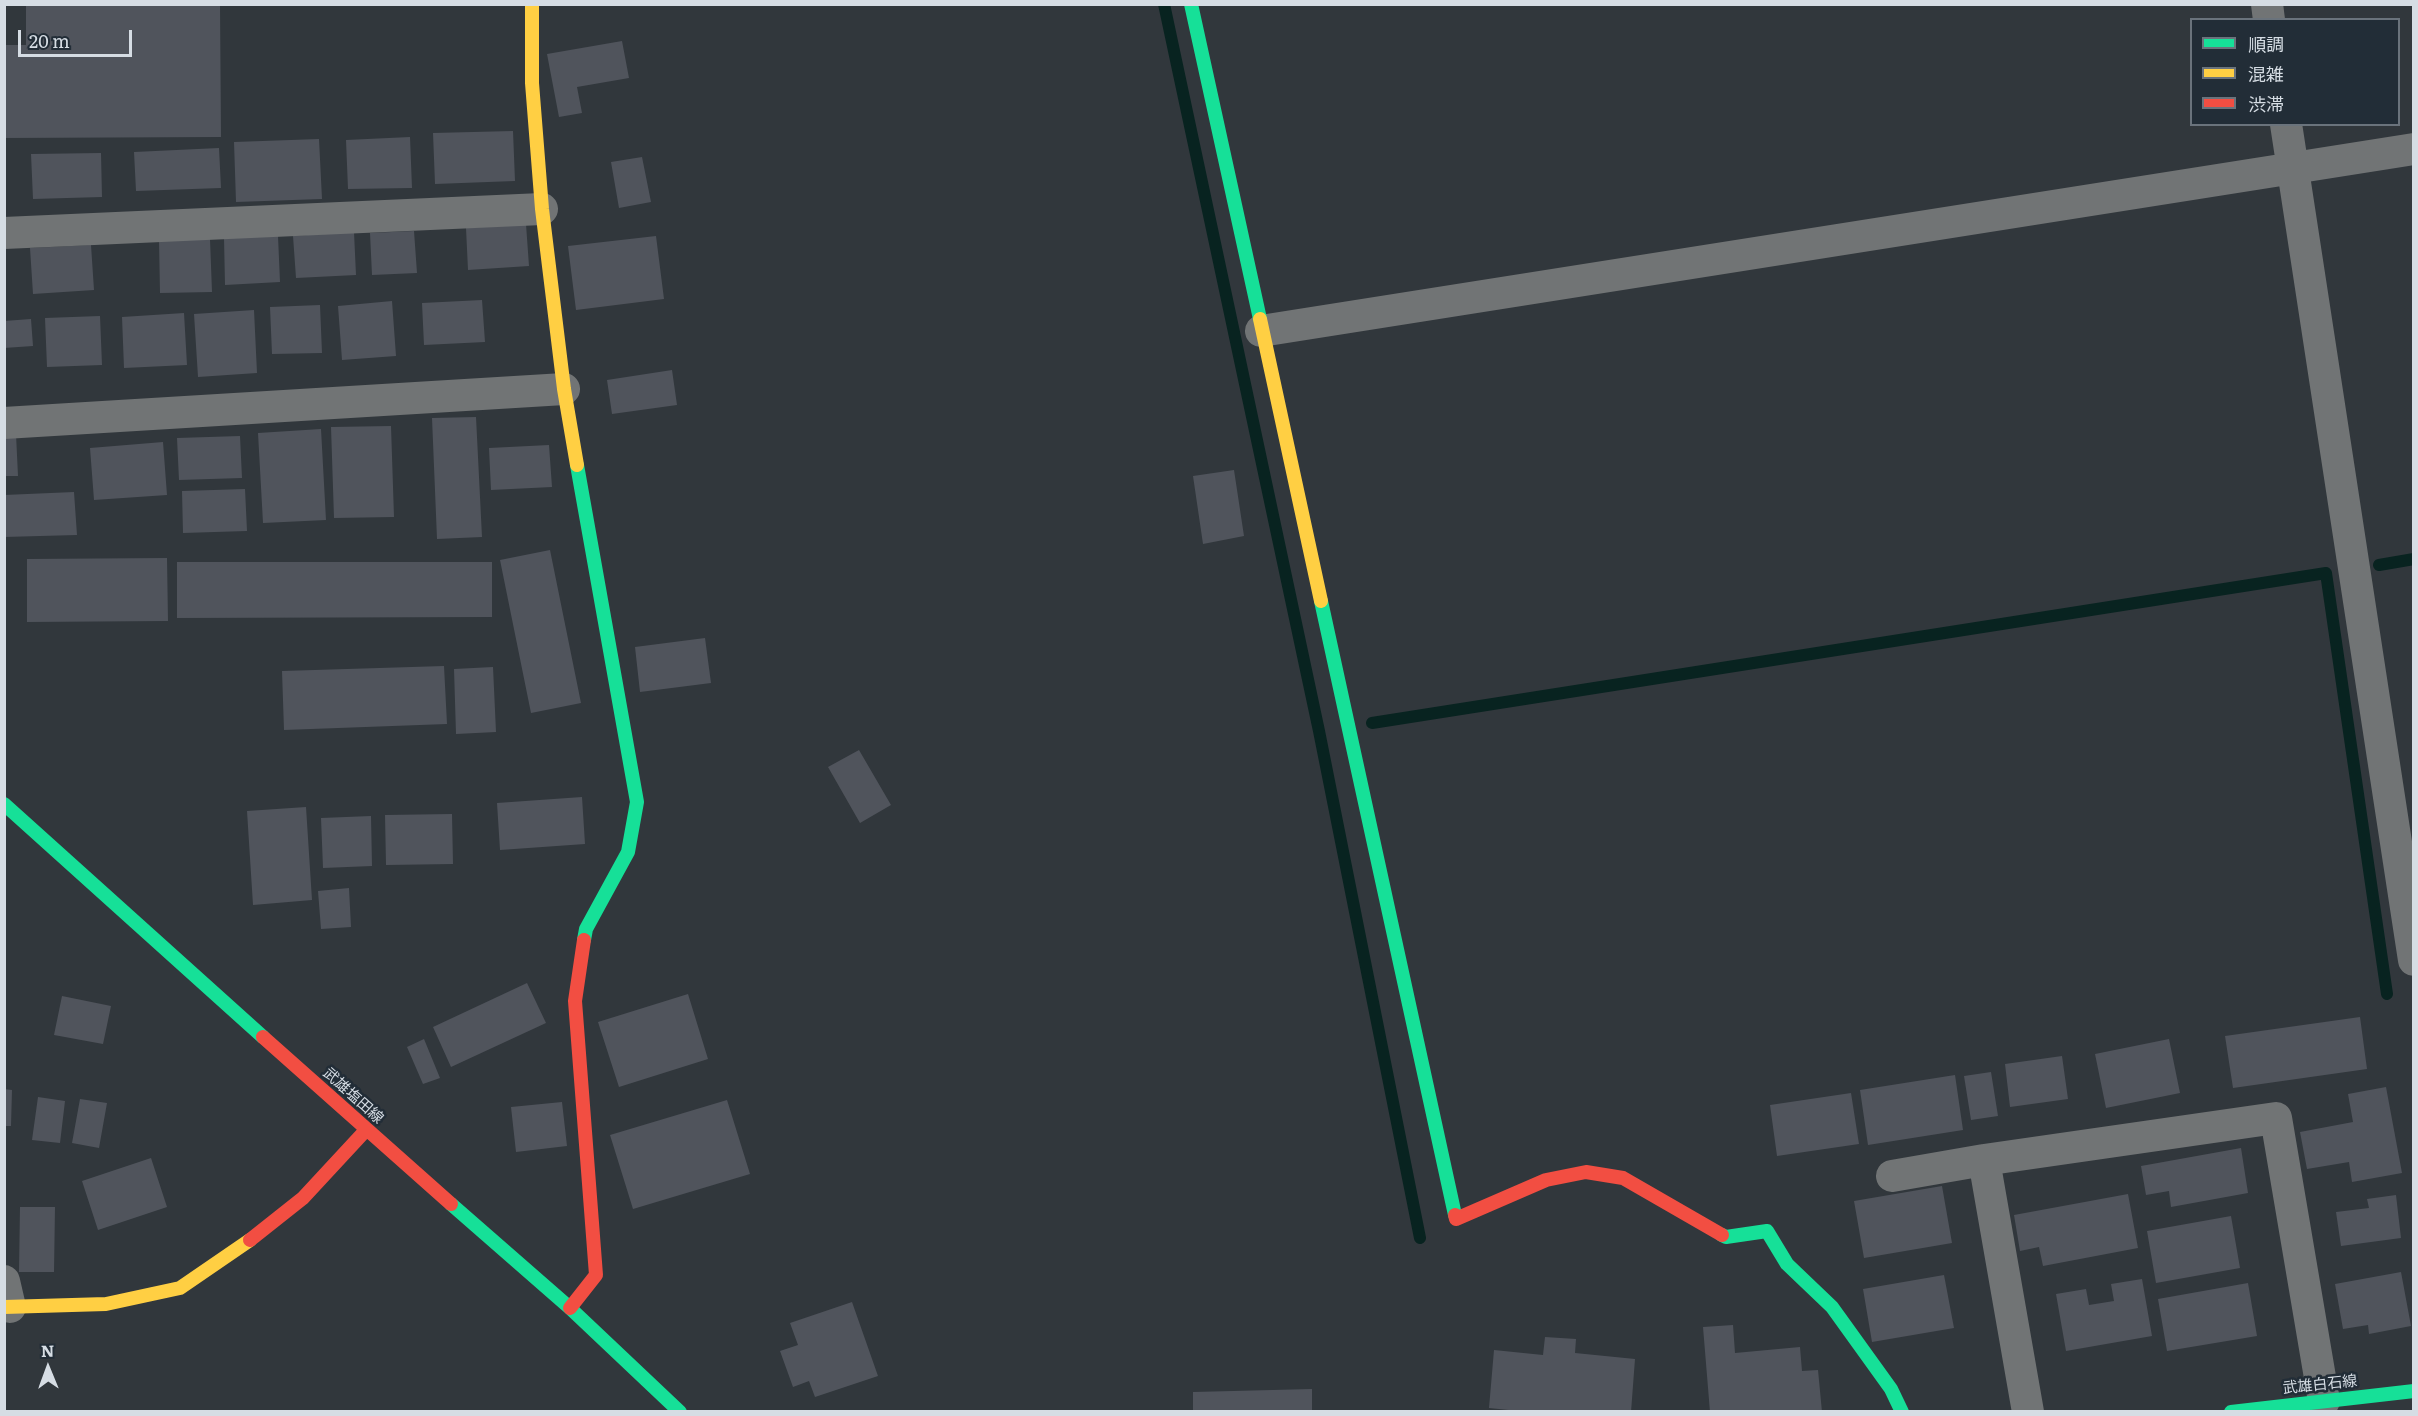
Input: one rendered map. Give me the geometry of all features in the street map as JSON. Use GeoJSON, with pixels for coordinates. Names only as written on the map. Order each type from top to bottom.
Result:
{"type":"FeatureCollection","features":[{"type":"Feature","properties":{"kind":"street"},"geometry":{"type":"LineString","coordinates":[[532,4],[532,83],[542,209],[564,388],[637,802],[628,852],[586,929],[574,1001],[596,1275],[570,1308]]}},
{"type":"Feature","properties":{"kind":"street"},"geometry":{"type":"LineString","coordinates":[[1191,4],[1456,1218],[1546,1179],[1586,1172],[1623,1178],[1726,1237],[1767,1232],[1787,1264],[1832,1307],[1891,1389],[1902,1412]]}},
{"type":"Feature","properties":{"kind":"street"},"geometry":{"type":"LineString","coordinates":[[2286,126],[2414,960]]}},
{"type":"Feature","properties":{"kind":"street"},"geometry":{"type":"LineString","coordinates":[[1261,331],[2414,149]]}},
{"type":"Feature","properties":{"kind":"street"},"geometry":{"type":"LineString","coordinates":[[4,233],[542,209]]}},
{"type":"Feature","properties":{"kind":"street"},"geometry":{"type":"LineString","coordinates":[[4,423],[564,388]]}},
{"type":"Feature","properties":{"kind":"street","name":"武雄塩田線"},"geometry":{"type":"LineString","coordinates":[[4,804],[366,1130],[570,1308],[680,1412]]}},
{"type":"Feature","properties":{"kind":"street"},"geometry":{"type":"LineString","coordinates":[[1892,1176],[1984,1160],[2276,1118],[2324,1401]]}},
{"type":"Feature","properties":{"kind":"street"},"geometry":{"type":"LineString","coordinates":[[6,1298],[106,1304],[180,1288],[231,1255],[303,1198],[366,1130]]}},
{"type":"Feature","properties":{"kind":"street"},"geometry":{"type":"LineString","coordinates":[[1984,1160],[2028,1412]]}},
{"type":"Feature","properties":{"kind":"street","name":"武雄白石線"},"geometry":{"type":"LineString","coordinates":[[2231,1412],[2414,1391]]}},
{"type":"Feature","properties":{"kind":"building"},"geometry":{"type":"Polygon","coordinates":[[[26,4],[220,4],[221,137],[4,138],[4,45],[26,45],[26,4]]]}},
{"type":"Feature","properties":{"kind":"building"},"geometry":{"type":"Polygon","coordinates":[[[622,41],[629,78],[577,87],[582,113],[559,117],[547,54],[622,41]]]}},
{"type":"Feature","properties":{"kind":"building"},"geometry":{"type":"Polygon","coordinates":[[[513,131],[515,181],[435,184],[433,133],[513,131]]]}},
{"type":"Feature","properties":{"kind":"building"},"geometry":{"type":"Polygon","coordinates":[[[410,137],[412,188],[348,189],[346,140],[410,137]]]}},
{"type":"Feature","properties":{"kind":"building"},"geometry":{"type":"Polygon","coordinates":[[[319,139],[322,199],[236,202],[234,142],[319,139]]]}},
{"type":"Feature","properties":{"kind":"building"},"geometry":{"type":"Polygon","coordinates":[[[219,148],[221,188],[136,191],[134,152],[219,148]]]}},
{"type":"Feature","properties":{"kind":"building"},"geometry":{"type":"Polygon","coordinates":[[[101,153],[102,197],[33,199],[31,154],[101,153]]]}},
{"type":"Feature","properties":{"kind":"building"},"geometry":{"type":"Polygon","coordinates":[[[642,157],[651,202],[619,208],[611,162],[642,157]]]}},
{"type":"Feature","properties":{"kind":"building"},"geometry":{"type":"Polygon","coordinates":[[[526,224],[529,266],[468,270],[466,228],[526,224]]]}},
{"type":"Feature","properties":{"kind":"building"},"geometry":{"type":"Polygon","coordinates":[[[414,231],[417,273],[372,275],[370,233],[414,231]]]}},
{"type":"Feature","properties":{"kind":"building"},"geometry":{"type":"Polygon","coordinates":[[[354,232],[356,275],[296,278],[293,236],[354,232]]]}},
{"type":"Feature","properties":{"kind":"building"},"geometry":{"type":"Polygon","coordinates":[[[278,236],[280,282],[225,285],[224,238],[278,236]]]}},
{"type":"Feature","properties":{"kind":"building"},"geometry":{"type":"Polygon","coordinates":[[[656,236],[664,299],[576,310],[568,246],[656,236]]]}},
{"type":"Feature","properties":{"kind":"building"},"geometry":{"type":"Polygon","coordinates":[[[210,239],[212,292],[160,293],[159,240],[210,239]]]}},
{"type":"Feature","properties":{"kind":"building"},"geometry":{"type":"Polygon","coordinates":[[[91,245],[94,290],[33,294],[30,248],[91,245]]]}},
{"type":"Feature","properties":{"kind":"building"},"geometry":{"type":"Polygon","coordinates":[[[482,300],[485,342],[424,345],[422,303],[482,300]]]}},
{"type":"Feature","properties":{"kind":"building"},"geometry":{"type":"Polygon","coordinates":[[[392,301],[396,356],[342,360],[338,306],[392,301]]]}},
{"type":"Feature","properties":{"kind":"building"},"geometry":{"type":"Polygon","coordinates":[[[320,305],[322,353],[272,354],[270,307],[320,305]]]}},
{"type":"Feature","properties":{"kind":"building"},"geometry":{"type":"Polygon","coordinates":[[[254,310],[257,373],[198,377],[194,314],[254,310]]]}},
{"type":"Feature","properties":{"kind":"building"},"geometry":{"type":"Polygon","coordinates":[[[184,313],[187,365],[124,368],[122,317],[184,313]]]}},
{"type":"Feature","properties":{"kind":"building"},"geometry":{"type":"Polygon","coordinates":[[[100,316],[102,365],[47,367],[45,318],[100,316]]]}},
{"type":"Feature","properties":{"kind":"building"},"geometry":{"type":"Polygon","coordinates":[[[31,319],[33,346],[4,348],[4,321],[31,319]]]}},
{"type":"Feature","properties":{"kind":"building"},"geometry":{"type":"Polygon","coordinates":[[[672,370],[677,405],[612,414],[607,380],[672,370]]]}},
{"type":"Feature","properties":{"kind":"building"},"geometry":{"type":"Polygon","coordinates":[[[476,417],[482,537],[437,539],[432,418],[476,417]]]}},
{"type":"Feature","properties":{"kind":"building"},"geometry":{"type":"Polygon","coordinates":[[[391,426],[394,517],[334,518],[331,427],[391,426]]]}},
{"type":"Feature","properties":{"kind":"building"},"geometry":{"type":"Polygon","coordinates":[[[321,429],[326,520],[263,523],[258,433],[321,429]]]}},
{"type":"Feature","properties":{"kind":"building"},"geometry":{"type":"Polygon","coordinates":[[[16,434],[18,476],[4,476],[4,435],[16,434]]]}},
{"type":"Feature","properties":{"kind":"building"},"geometry":{"type":"Polygon","coordinates":[[[240,436],[242,478],[179,480],[177,438],[240,436]]]}},
{"type":"Feature","properties":{"kind":"building"},"geometry":{"type":"Polygon","coordinates":[[[163,442],[167,495],[94,500],[90,448],[163,442]]]}},
{"type":"Feature","properties":{"kind":"building"},"geometry":{"type":"Polygon","coordinates":[[[549,445],[552,487],[491,490],[489,448],[549,445]]]}},
{"type":"Feature","properties":{"kind":"building"},"geometry":{"type":"Polygon","coordinates":[[[1234,470],[1244,536],[1203,544],[1193,476],[1234,470]]]}},
{"type":"Feature","properties":{"kind":"building"},"geometry":{"type":"Polygon","coordinates":[[[245,489],[247,531],[183,533],[182,491],[245,489]]]}},
{"type":"Feature","properties":{"kind":"building"},"geometry":{"type":"Polygon","coordinates":[[[74,492],[77,535],[4,537],[4,495],[74,492]]]}},
{"type":"Feature","properties":{"kind":"building"},"geometry":{"type":"Polygon","coordinates":[[[550,550],[581,703],[531,713],[500,560],[550,550]]]}},
{"type":"Feature","properties":{"kind":"building"},"geometry":{"type":"Polygon","coordinates":[[[167,558],[168,621],[27,622],[27,559],[167,558]]]}},
{"type":"Feature","properties":{"kind":"building"},"geometry":{"type":"Polygon","coordinates":[[[177,562],[492,562],[492,617],[177,618],[177,562]]]}},
{"type":"Feature","properties":{"kind":"building"},"geometry":{"type":"Polygon","coordinates":[[[705,638],[711,683],[640,692],[635,647],[705,638]]]}},
{"type":"Feature","properties":{"kind":"building"},"geometry":{"type":"Polygon","coordinates":[[[444,666],[447,724],[284,730],[282,671],[444,666]]]}},
{"type":"Feature","properties":{"kind":"building"},"geometry":{"type":"Polygon","coordinates":[[[493,667],[496,732],[456,734],[454,669],[493,667]]]}},
{"type":"Feature","properties":{"kind":"building"},"geometry":{"type":"Polygon","coordinates":[[[859,750],[891,805],[860,823],[828,767],[859,750]]]}},
{"type":"Feature","properties":{"kind":"building"},"geometry":{"type":"Polygon","coordinates":[[[582,797],[585,844],[500,850],[497,803],[582,797]]]}},
{"type":"Feature","properties":{"kind":"building"},"geometry":{"type":"Polygon","coordinates":[[[306,807],[312,900],[253,905],[247,811],[306,807]]]}},
{"type":"Feature","properties":{"kind":"building"},"geometry":{"type":"Polygon","coordinates":[[[452,814],[453,864],[386,865],[385,815],[452,814]]]}},
{"type":"Feature","properties":{"kind":"building"},"geometry":{"type":"Polygon","coordinates":[[[371,816],[372,866],[323,868],[321,818],[371,816]]]}},
{"type":"Feature","properties":{"kind":"building"},"geometry":{"type":"Polygon","coordinates":[[[349,888],[351,927],[321,929],[318,891],[349,888]]]}},
{"type":"Feature","properties":{"kind":"building"},"geometry":{"type":"Polygon","coordinates":[[[527,983],[546,1023],[451,1067],[433,1027],[527,983]]]}},
{"type":"Feature","properties":{"kind":"building"},"geometry":{"type":"Polygon","coordinates":[[[688,994],[708,1059],[619,1087],[598,1022],[688,994]]]}},
{"type":"Feature","properties":{"kind":"building"},"geometry":{"type":"Polygon","coordinates":[[[62,996],[111,1006],[103,1044],[54,1035],[62,996]]]}},
{"type":"Feature","properties":{"kind":"building"},"geometry":{"type":"Polygon","coordinates":[[[2360,1017],[2367,1069],[2233,1088],[2225,1036],[2360,1017]]]}},
{"type":"Feature","properties":{"kind":"building"},"geometry":{"type":"Polygon","coordinates":[[[424,1039],[440,1078],[423,1084],[407,1047],[424,1039]]]}},
{"type":"Feature","properties":{"kind":"building"},"geometry":{"type":"Polygon","coordinates":[[[2169,1039],[2180,1093],[2106,1108],[2095,1054],[2169,1039]]]}},
{"type":"Feature","properties":{"kind":"building"},"geometry":{"type":"Polygon","coordinates":[[[2062,1056],[2068,1099],[2010,1107],[2005,1064],[2062,1056]]]}},
{"type":"Feature","properties":{"kind":"building"},"geometry":{"type":"Polygon","coordinates":[[[1991,1072],[1998,1116],[1971,1120],[1964,1076],[1991,1072]]]}},
{"type":"Feature","properties":{"kind":"building"},"geometry":{"type":"Polygon","coordinates":[[[1955,1075],[1963,1130],[1868,1145],[1860,1090],[1955,1075]]]}},
{"type":"Feature","properties":{"kind":"building"},"geometry":{"type":"Polygon","coordinates":[[[2386,1087],[2402,1173],[2352,1182],[2349,1162],[2307,1169],[2300,1132],[2353,1122],[2348,1094],[2386,1087]]]}},
{"type":"Feature","properties":{"kind":"building"},"geometry":{"type":"Polygon","coordinates":[[[4,1089],[12,1090],[11,1126],[4,1126],[4,1089]]]}},
{"type":"Feature","properties":{"kind":"building"},"geometry":{"type":"Polygon","coordinates":[[[1851,1093],[1859,1144],[1777,1156],[1770,1105],[1851,1093]]]}},
{"type":"Feature","properties":{"kind":"building"},"geometry":{"type":"Polygon","coordinates":[[[38,1097],[65,1101],[60,1143],[32,1140],[38,1097]]]}},
{"type":"Feature","properties":{"kind":"building"},"geometry":{"type":"Polygon","coordinates":[[[80,1099],[107,1103],[99,1148],[72,1143],[80,1099]]]}},
{"type":"Feature","properties":{"kind":"building"},"geometry":{"type":"Polygon","coordinates":[[[727,1100],[750,1174],[633,1209],[610,1135],[727,1100]]]}},
{"type":"Feature","properties":{"kind":"building"},"geometry":{"type":"Polygon","coordinates":[[[562,1102],[567,1146],[516,1152],[511,1107],[562,1102]]]}},
{"type":"Feature","properties":{"kind":"building"},"geometry":{"type":"Polygon","coordinates":[[[2241,1148],[2248,1193],[2171,1207],[2169,1191],[2146,1195],[2141,1166],[2241,1148]]]}},
{"type":"Feature","properties":{"kind":"building"},"geometry":{"type":"Polygon","coordinates":[[[151,1158],[167,1207],[98,1230],[82,1181],[151,1158]]]}},
{"type":"Feature","properties":{"kind":"building"},"geometry":{"type":"Polygon","coordinates":[[[1942,1186],[1952,1243],[1864,1258],[1854,1201],[1942,1186]]]}},
{"type":"Feature","properties":{"kind":"building"},"geometry":{"type":"Polygon","coordinates":[[[2128,1194],[2138,1248],[2043,1266],[2039,1247],[2020,1251],[2014,1215],[2128,1194]]]}},
{"type":"Feature","properties":{"kind":"building"},"geometry":{"type":"Polygon","coordinates":[[[2396,1195],[2401,1238],[2341,1246],[2336,1212],[2369,1208],[2367,1199],[2396,1195]]]}},
{"type":"Feature","properties":{"kind":"building"},"geometry":{"type":"Polygon","coordinates":[[[20,1207],[55,1207],[54,1272],[19,1272],[20,1207]]]}},
{"type":"Feature","properties":{"kind":"building"},"geometry":{"type":"Polygon","coordinates":[[[2231,1216],[2240,1268],[2156,1283],[2147,1231],[2231,1216]]]}},
{"type":"Feature","properties":{"kind":"building"},"geometry":{"type":"Polygon","coordinates":[[[2401,1272],[2411,1326],[2369,1334],[2368,1325],[2343,1329],[2335,1284],[2401,1272]]]}},
{"type":"Feature","properties":{"kind":"building"},"geometry":{"type":"Polygon","coordinates":[[[1944,1275],[1954,1328],[1872,1342],[1863,1289],[1944,1275]]]}},
{"type":"Feature","properties":{"kind":"building"},"geometry":{"type":"Polygon","coordinates":[[[2142,1279],[2152,1336],[2066,1351],[2056,1294],[2086,1289],[2089,1305],[2114,1301],[2111,1284],[2142,1279]]]}},
{"type":"Feature","properties":{"kind":"building"},"geometry":{"type":"Polygon","coordinates":[[[2248,1283],[2257,1336],[2167,1351],[2158,1299],[2248,1283]]]}},
{"type":"Feature","properties":{"kind":"building"},"geometry":{"type":"Polygon","coordinates":[[[852,1302],[878,1376],[815,1397],[809,1381],[793,1387],[780,1351],[798,1345],[790,1323],[852,1302]]]}},
{"type":"Feature","properties":{"kind":"building"},"geometry":{"type":"Polygon","coordinates":[[[1733,1325],[1735,1353],[1800,1347],[1802,1371],[1818,1370],[1822,1412],[1710,1412],[1703,1327],[1733,1325]]]}},
{"type":"Feature","properties":{"kind":"building"},"geometry":{"type":"Polygon","coordinates":[[[1545,1337],[1576,1339],[1575,1353],[1635,1359],[1631,1412],[1528,1412],[1489,1408],[1494,1350],[1543,1355],[1545,1337]]]}},
{"type":"Feature","properties":{"kind":"building"},"geometry":{"type":"Polygon","coordinates":[[[1312,1389],[1312,1412],[1193,1412],[1193,1392],[1312,1389]]]}},
{"type":"Feature","properties":{"kind":"waterway"},"geometry":{"type":"LineString","coordinates":[[1164,4],[1319,731],[1420,1238]]}},
{"type":"Feature","properties":{"kind":"waterway"},"geometry":{"type":"LineString","coordinates":[[2379,565],[2414,559]]}},
{"type":"Feature","properties":{"kind":"waterway"},"geometry":{"type":"LineString","coordinates":[[1372,723],[2326,573],[2387,994]]}},
{"type":"Feature","properties":{"kind":"traffic: fast"},"geometry":{"type":"LineString","coordinates":[[1191,4],[1260,319]]}},
{"type":"Feature","properties":{"kind":"traffic: fast"},"geometry":{"type":"LineString","coordinates":[[577,465],[637,802],[628,852],[586,929],[584,940]]}},
{"type":"Feature","properties":{"kind":"traffic: fast"},"geometry":{"type":"LineString","coordinates":[[1321,601],[1455,1215]]}},
{"type":"Feature","properties":{"kind":"traffic: fast"},"geometry":{"type":"LineString","coordinates":[[4,804],[263,1037]]}},
{"type":"Feature","properties":{"kind":"traffic: fast"},"geometry":{"type":"LineString","coordinates":[[451,1204],[570,1308],[680,1412]]}},
{"type":"Feature","properties":{"kind":"traffic: fast"},"geometry":{"type":"LineString","coordinates":[[1722,1235],[1726,1237],[1767,1231],[1787,1264],[1832,1307],[1891,1389],[1902,1412]]}},
{"type":"Feature","properties":{"kind":"traffic: fast"},"geometry":{"type":"LineString","coordinates":[[2231,1412],[2414,1391]]}},
{"type":"Feature","properties":{"kind":"traffic: slow"},"geometry":{"type":"LineString","coordinates":[[532,4],[532,83],[542,209],[564,389],[577,465]]}},
{"type":"Feature","properties":{"kind":"traffic: slow"},"geometry":{"type":"LineString","coordinates":[[1260,319],[1321,601]]}},
{"type":"Feature","properties":{"kind":"traffic: slow"},"geometry":{"type":"LineString","coordinates":[[4,1307],[106,1304],[180,1288],[250,1240]]}},
{"type":"Feature","properties":{"kind":"traffic: jam"},"geometry":{"type":"LineString","coordinates":[[570,1308],[596,1275],[575,1001],[584,940]]}},
{"type":"Feature","properties":{"kind":"traffic: jam"},"geometry":{"type":"LineString","coordinates":[[263,1037],[451,1204]]}},
{"type":"Feature","properties":{"kind":"traffic: jam"},"geometry":{"type":"LineString","coordinates":[[250,1240],[303,1198],[366,1130]]}},
{"type":"Feature","properties":{"kind":"traffic: jam"},"geometry":{"type":"LineString","coordinates":[[1455,1215],[1456,1219],[1546,1180],[1586,1172],[1623,1178],[1722,1235]]}}]}
